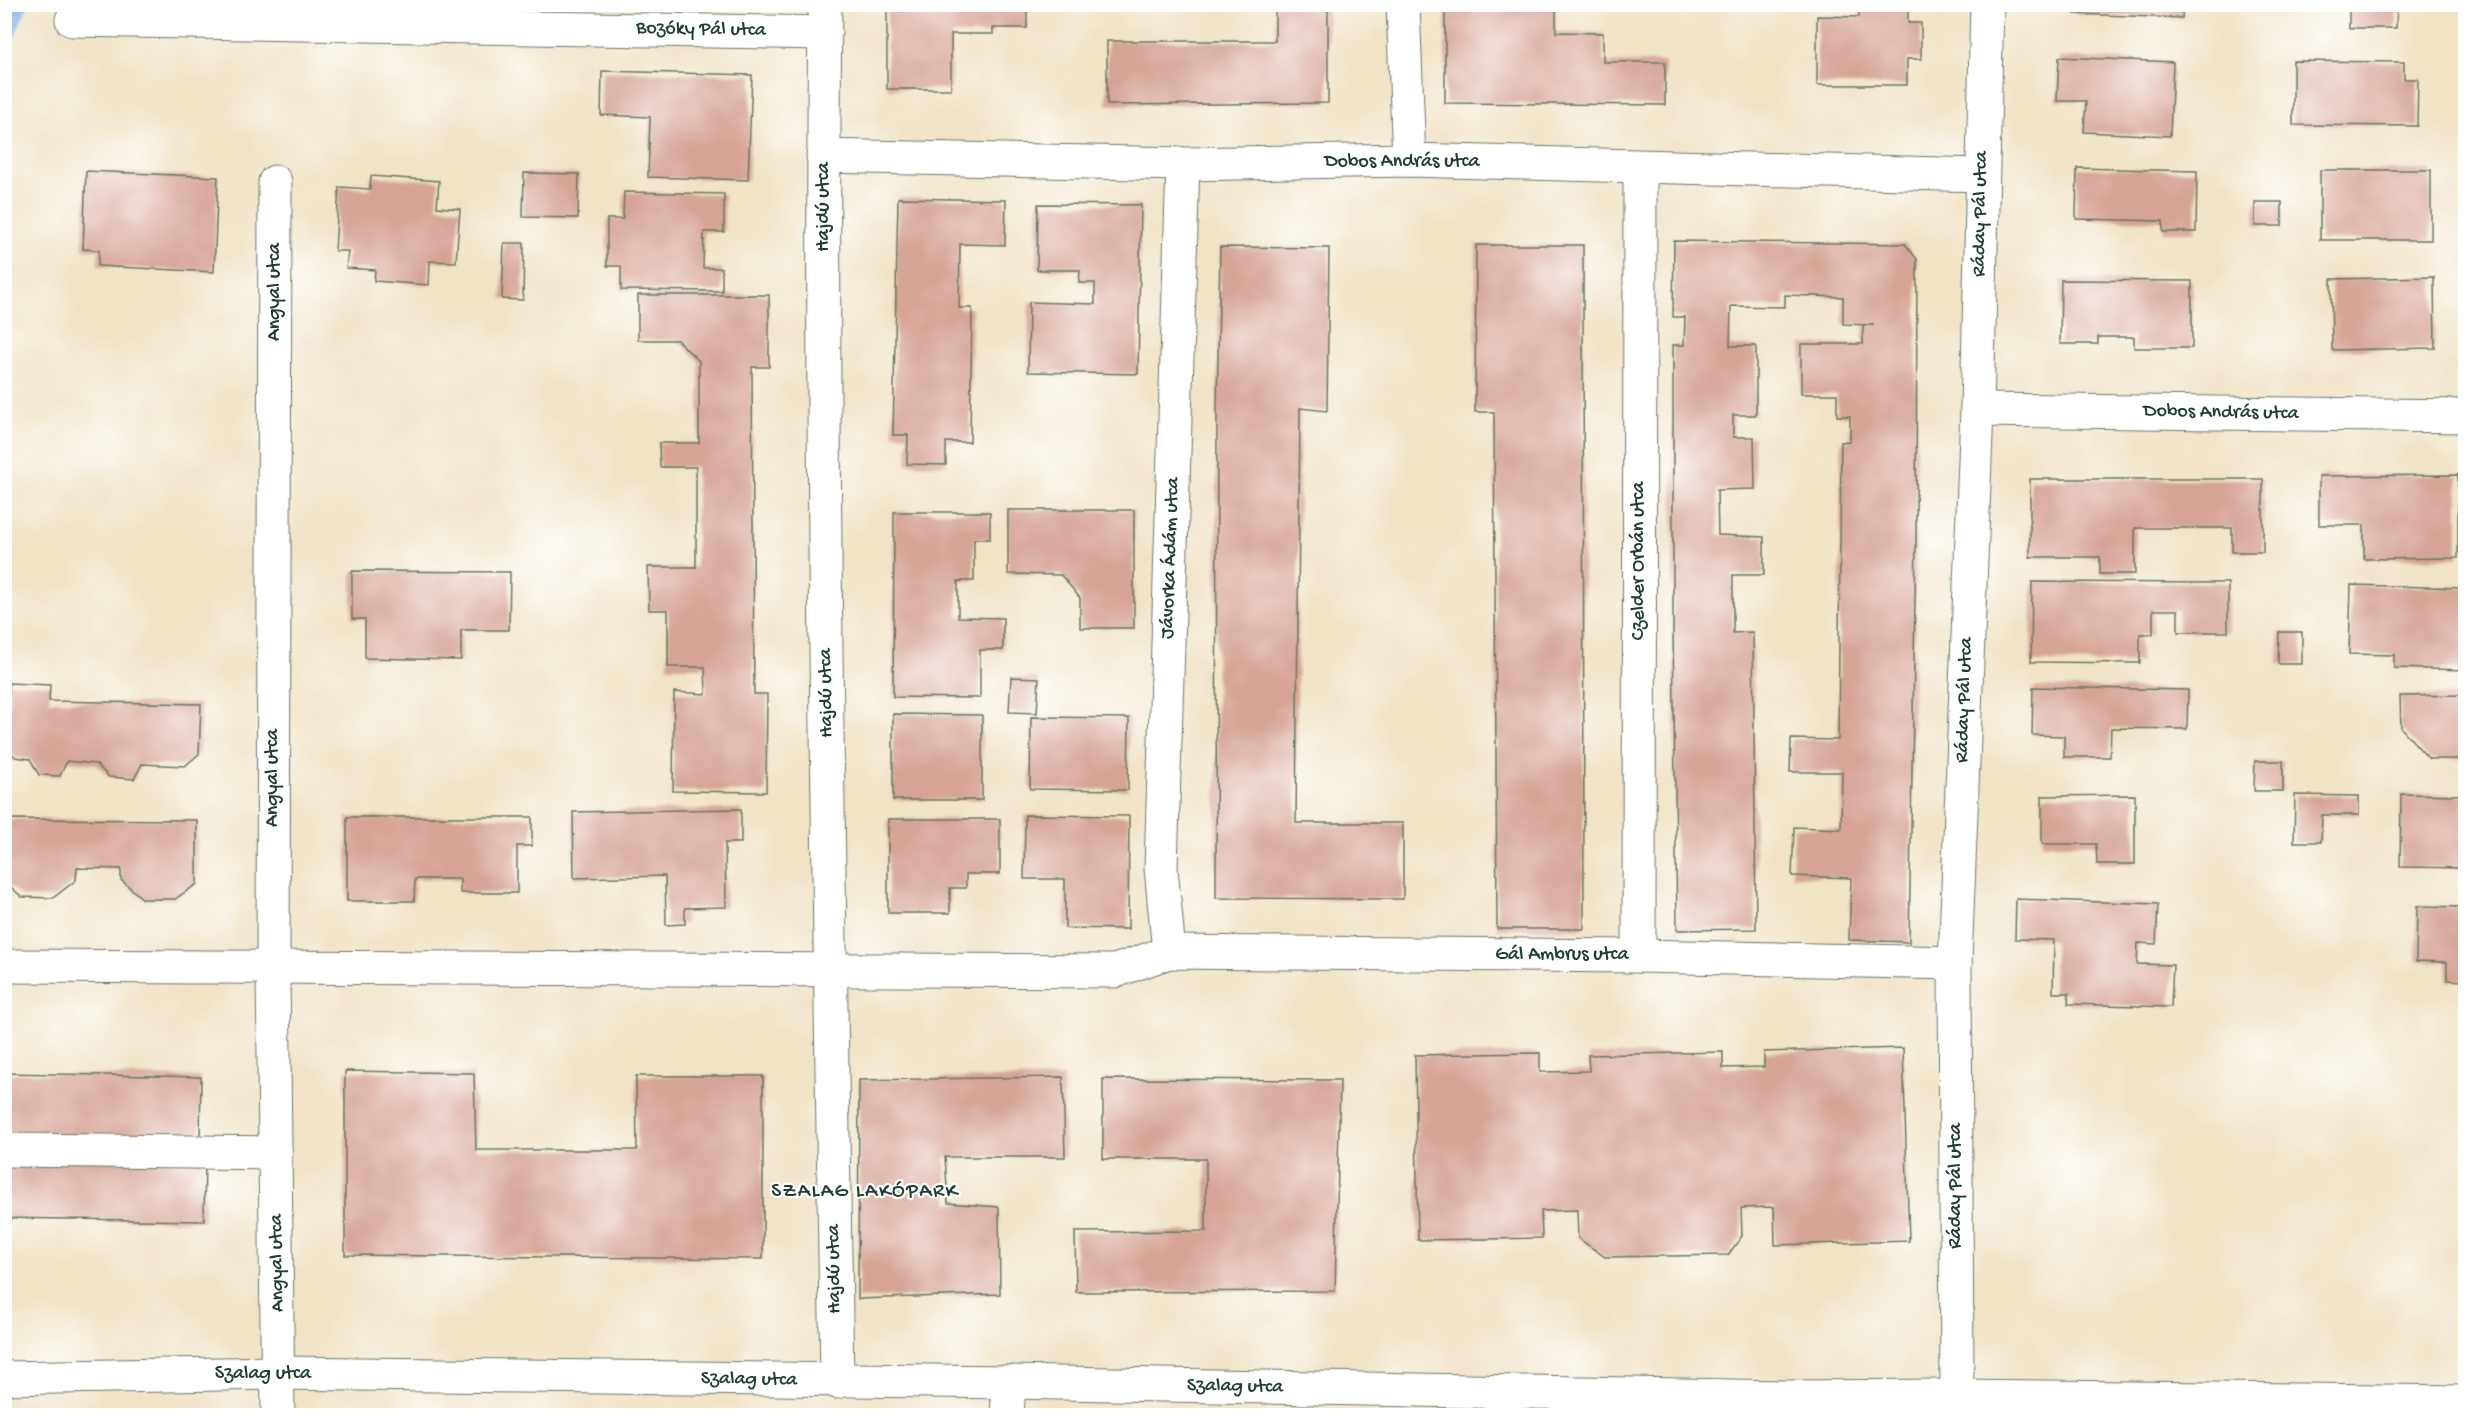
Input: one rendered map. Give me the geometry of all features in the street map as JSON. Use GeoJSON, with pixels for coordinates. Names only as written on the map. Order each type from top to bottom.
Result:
{"type":"FeatureCollection","features":[{"type":"Feature","properties":{"kind":"street"},"geometry":{"type":"LineString","coordinates":[[1403,4],[1409,160]]}},
{"type":"Feature","properties":{"kind":"street","name":"Ráday Pál utca"},"geometry":{"type":"LineString","coordinates":[[1958,1396],[1955,963],[1977,410],[1987,4]]}},
{"type":"Feature","properties":{"kind":"street","name":"Bozóky Pál utca"},"geometry":{"type":"LineString","coordinates":[[72,20],[825,19]]}},
{"type":"Feature","properties":{"kind":"street","name":"Hajdú utca"},"geometry":{"type":"LineString","coordinates":[[825,19],[823,156],[837,1382]]}},
{"type":"Feature","properties":{"kind":"street","name":"Dobos András utca"},"geometry":{"type":"LineString","coordinates":[[823,156],[1183,164],[1409,160],[1981,175]]}},
{"type":"Feature","properties":{"kind":"street","name":"Jávorka Ádám utca"},"geometry":{"type":"LineString","coordinates":[[1169,952],[1161,867],[1183,164]]}},
{"type":"Feature","properties":{"kind":"street","name":"Czelder Orbán utca"},"geometry":{"type":"LineString","coordinates":[[1639,956],[1640,167]]}},
{"type":"Feature","properties":{"kind":"street","name":"Angyal utca"},"geometry":{"type":"LineString","coordinates":[[275,182],[273,969],[278,1416]]}},
{"type":"Feature","properties":{"kind":"street","name":"Dobos András utca"},"geometry":{"type":"LineString","coordinates":[[1977,410],[2466,416]]}},
{"type":"Feature","properties":{"kind":"street","name":"Gál Ambrus utca"},"geometry":{"type":"LineString","coordinates":[[4,966],[1115,971],[1169,952],[1639,956],[1955,963]]}},
{"type":"Feature","properties":{"kind":"street"},"geometry":{"type":"LineString","coordinates":[[4,1150],[276,1153]]}},
{"type":"Feature","properties":{"kind":"street","name":"Szalag utca"},"geometry":{"type":"LineString","coordinates":[[4,1378],[279,1373],[837,1382],[1009,1382],[1782,1406],[1958,1396],[2223,1408],[2466,1402]]}},
{"type":"Feature","properties":{"kind":"street"},"geometry":{"type":"LineString","coordinates":[[1007,1416],[1009,1382]]}},
{"type":"Feature","properties":{"kind":"building"},"geometry":{"type":"Polygon","coordinates":[[[887,4],[1027,4],[1027,28],[993,28],[993,34],[951,34],[951,89],[887,89],[887,4]]]}},
{"type":"Feature","properties":{"kind":"building"},"geometry":{"type":"Polygon","coordinates":[[[1275,4],[1328,4],[1328,103],[1107,105],[1107,41],[1275,41],[1275,4]]]}},
{"type":"Feature","properties":{"kind":"building"},"geometry":{"type":"Polygon","coordinates":[[[1445,4],[1556,4],[1556,32],[1603,33],[1603,62],[1665,62],[1665,105],[1445,103],[1445,4]]]}},
{"type":"Feature","properties":{"kind":"building"},"geometry":{"type":"Polygon","coordinates":[[[1859,4],[1908,4],[1908,23],[1921,23],[1921,59],[1907,59],[1907,85],[1817,85],[1817,16],[1859,17],[1859,4]]]}},
{"type":"Feature","properties":{"kind":"building"},"geometry":{"type":"Polygon","coordinates":[[[2075,4],[2183,4],[2182,18],[2075,14],[2075,4]]]}},
{"type":"Feature","properties":{"kind":"building"},"geometry":{"type":"Polygon","coordinates":[[[2349,4],[2397,4],[2396,28],[2349,28],[2349,4]]]}},
{"type":"Feature","properties":{"kind":"building"},"geometry":{"type":"Polygon","coordinates":[[[2059,57],[2173,62],[2170,136],[2084,132],[2086,101],[2057,101],[2059,57]]]}},
{"type":"Feature","properties":{"kind":"building"},"geometry":{"type":"Polygon","coordinates":[[[2293,61],[2404,62],[2404,79],[2418,79],[2417,126],[2293,125],[2293,61]]]}},
{"type":"Feature","properties":{"kind":"building"},"geometry":{"type":"Polygon","coordinates":[[[602,71],[752,75],[748,180],[648,177],[650,117],[601,115],[602,71]]]}},
{"type":"Feature","properties":{"kind":"building"},"geometry":{"type":"Polygon","coordinates":[[[2077,168],[2197,171],[2196,232],[2163,232],[2163,221],[2076,219],[2077,168]]]}},
{"type":"Feature","properties":{"kind":"building"},"geometry":{"type":"Polygon","coordinates":[[[2320,170],[2431,170],[2431,240],[2320,240],[2320,170]]]}},
{"type":"Feature","properties":{"kind":"building"},"geometry":{"type":"Polygon","coordinates":[[[86,171],[218,177],[214,272],[98,266],[99,250],[83,249],[86,171]]]}},
{"type":"Feature","properties":{"kind":"building"},"geometry":{"type":"Polygon","coordinates":[[[524,173],[579,174],[578,218],[523,217],[524,173]]]}},
{"type":"Feature","properties":{"kind":"building"},"geometry":{"type":"Polygon","coordinates":[[[371,176],[439,181],[437,207],[460,209],[456,262],[430,261],[429,285],[374,281],[375,270],[346,268],[348,251],[335,251],[339,187],[370,189],[371,176]]]}},
{"type":"Feature","properties":{"kind":"building"},"geometry":{"type":"Polygon","coordinates":[[[624,192],[724,194],[724,232],[704,232],[703,268],[722,268],[722,291],[621,290],[621,266],[607,266],[607,219],[623,219],[624,192]]]}},
{"type":"Feature","properties":{"kind":"building"},"geometry":{"type":"Polygon","coordinates":[[[898,198],[1006,200],[1005,245],[960,244],[959,308],[972,308],[970,442],[946,442],[946,465],[907,464],[908,435],[893,435],[898,198]]]}},
{"type":"Feature","properties":{"kind":"building"},"geometry":{"type":"Polygon","coordinates":[[[2255,202],[2282,202],[2282,226],[2255,226],[2255,202]]]}},
{"type":"Feature","properties":{"kind":"building"},"geometry":{"type":"Polygon","coordinates":[[[1038,204],[1141,205],[1138,374],[1028,372],[1029,302],[1095,304],[1095,283],[1079,283],[1080,270],[1037,270],[1038,204]]]}},
{"type":"Feature","properties":{"kind":"building"},"geometry":{"type":"Polygon","coordinates":[[[1674,241],[1905,244],[1917,259],[1916,543],[1909,942],[1849,940],[1851,878],[1792,876],[1794,827],[1841,829],[1842,772],[1790,772],[1791,739],[1838,740],[1841,442],[1850,441],[1850,416],[1837,416],[1837,394],[1801,394],[1801,344],[1863,344],[1863,325],[1874,325],[1843,324],[1843,297],[1785,295],[1785,307],[1731,306],[1730,346],[1756,346],[1756,415],[1733,415],[1733,437],[1754,437],[1755,489],[1717,490],[1718,535],[1764,537],[1764,575],[1733,575],[1733,633],[1753,632],[1756,929],[1677,930],[1673,633],[1673,345],[1684,345],[1685,317],[1673,317],[1674,241]]]}},
{"type":"Feature","properties":{"kind":"building"},"geometry":{"type":"Polygon","coordinates":[[[504,243],[524,243],[523,300],[502,299],[504,243]]]}},
{"type":"Feature","properties":{"kind":"building"},"geometry":{"type":"Polygon","coordinates":[[[1476,245],[1583,245],[1584,929],[1497,929],[1494,412],[1475,412],[1476,245]]]}},
{"type":"Feature","properties":{"kind":"building"},"geometry":{"type":"Polygon","coordinates":[[[1220,247],[1329,248],[1327,411],[1300,408],[1296,823],[1403,823],[1403,899],[1216,898],[1217,408],[1220,247]]]}},
{"type":"Feature","properties":{"kind":"building"},"geometry":{"type":"Polygon","coordinates":[[[2434,277],[2435,348],[2332,350],[2331,279],[2434,277]]]}},
{"type":"Feature","properties":{"kind":"building"},"geometry":{"type":"Polygon","coordinates":[[[2061,280],[2192,281],[2192,348],[2134,348],[2134,337],[2098,337],[2098,344],[2060,344],[2061,280]]]}},
{"type":"Feature","properties":{"kind":"building"},"geometry":{"type":"Polygon","coordinates":[[[638,295],[769,295],[769,367],[752,367],[754,694],[767,694],[766,792],[673,791],[674,692],[706,694],[705,667],[668,667],[668,610],[649,610],[648,567],[696,567],[696,467],[660,467],[659,443],[699,443],[699,361],[677,340],[638,340],[638,295]]]}},
{"type":"Feature","properties":{"kind":"building"},"geometry":{"type":"Polygon","coordinates":[[[2458,475],[2458,558],[2364,559],[2364,525],[2319,525],[2319,476],[2458,475]]]}},
{"type":"Feature","properties":{"kind":"building"},"geometry":{"type":"Polygon","coordinates":[[[2030,479],[2263,479],[2263,552],[2232,552],[2232,528],[2135,528],[2135,574],[2100,574],[2100,557],[2030,557],[2030,479]]]}},
{"type":"Feature","properties":{"kind":"building"},"geometry":{"type":"Polygon","coordinates":[[[1008,510],[1134,510],[1134,628],[1080,628],[1080,598],[1061,575],[1008,574],[1008,510]]]}},
{"type":"Feature","properties":{"kind":"building"},"geometry":{"type":"Polygon","coordinates":[[[894,512],[990,512],[990,539],[974,539],[974,581],[958,581],[958,617],[1003,618],[1003,650],[980,650],[980,698],[893,697],[894,512]]]}},
{"type":"Feature","properties":{"kind":"building"},"geometry":{"type":"Polygon","coordinates":[[[352,571],[510,572],[509,630],[461,630],[461,660],[365,658],[365,619],[352,619],[352,571]]]}},
{"type":"Feature","properties":{"kind":"building"},"geometry":{"type":"Polygon","coordinates":[[[2032,582],[2228,583],[2228,632],[2178,632],[2178,610],[2153,610],[2153,634],[2140,634],[2140,663],[2031,662],[2032,582]]]}},
{"type":"Feature","properties":{"kind":"building"},"geometry":{"type":"Polygon","coordinates":[[[2351,585],[2466,588],[2466,670],[2394,668],[2394,655],[2349,654],[2351,585]]]}},
{"type":"Feature","properties":{"kind":"building"},"geometry":{"type":"Polygon","coordinates":[[[2279,632],[2302,632],[2302,664],[2278,664],[2279,632]]]}},
{"type":"Feature","properties":{"kind":"building"},"geometry":{"type":"Polygon","coordinates":[[[1011,677],[1039,678],[1037,713],[1009,712],[1011,677]]]}},
{"type":"Feature","properties":{"kind":"building"},"geometry":{"type":"Polygon","coordinates":[[[9,683],[50,685],[49,701],[201,704],[199,754],[185,766],[142,764],[134,779],[109,777],[96,764],[67,761],[60,776],[39,775],[30,759],[15,757],[7,747],[9,683]]]}},
{"type":"Feature","properties":{"kind":"building"},"geometry":{"type":"Polygon","coordinates":[[[2033,687],[2188,690],[2187,729],[2111,728],[2110,757],[2064,757],[2064,736],[2032,735],[2033,687]]]}},
{"type":"Feature","properties":{"kind":"building"},"geometry":{"type":"Polygon","coordinates":[[[2466,695],[2466,759],[2429,759],[2401,728],[2400,696],[2466,695]]]}},
{"type":"Feature","properties":{"kind":"building"},"geometry":{"type":"Polygon","coordinates":[[[893,714],[982,715],[982,800],[893,800],[893,714]]]}},
{"type":"Feature","properties":{"kind":"building"},"geometry":{"type":"Polygon","coordinates":[[[1031,717],[1129,718],[1128,790],[1030,789],[1031,717]]]}},
{"type":"Feature","properties":{"kind":"building"},"geometry":{"type":"Polygon","coordinates":[[[2255,761],[2283,761],[2283,791],[2254,791],[2255,761]]]}},
{"type":"Feature","properties":{"kind":"building"},"geometry":{"type":"Polygon","coordinates":[[[2401,794],[2466,795],[2466,868],[2400,867],[2401,794]]]}},
{"type":"Feature","properties":{"kind":"building"},"geometry":{"type":"Polygon","coordinates":[[[2135,795],[2135,864],[2097,864],[2096,844],[2042,844],[2042,796],[2135,795]]]}},
{"type":"Feature","properties":{"kind":"building"},"geometry":{"type":"Polygon","coordinates":[[[2295,795],[2359,796],[2359,815],[2322,815],[2321,842],[2294,842],[2295,795]]]}},
{"type":"Feature","properties":{"kind":"building"},"geometry":{"type":"Polygon","coordinates":[[[741,809],[741,843],[725,843],[726,907],[685,908],[685,924],[666,925],[665,876],[574,878],[573,812],[741,809]]]}},
{"type":"Feature","properties":{"kind":"building"},"geometry":{"type":"Polygon","coordinates":[[[1025,815],[1129,816],[1128,929],[1065,928],[1065,879],[1024,879],[1025,815]]]}},
{"type":"Feature","properties":{"kind":"building"},"geometry":{"type":"Polygon","coordinates":[[[347,817],[532,817],[532,846],[517,846],[517,893],[460,893],[460,879],[415,879],[414,901],[347,901],[347,817]]]}},
{"type":"Feature","properties":{"kind":"building"},"geometry":{"type":"Polygon","coordinates":[[[4,819],[197,820],[197,884],[175,899],[143,899],[121,880],[121,869],[77,868],[76,880],[53,898],[22,897],[4,881],[4,819]]]}},
{"type":"Feature","properties":{"kind":"building"},"geometry":{"type":"Polygon","coordinates":[[[888,819],[1000,819],[1000,874],[966,874],[966,888],[950,888],[950,913],[888,913],[888,819]]]}},
{"type":"Feature","properties":{"kind":"building"},"geometry":{"type":"Polygon","coordinates":[[[2016,899],[2158,904],[2156,944],[2138,943],[2137,964],[2173,965],[2171,1007],[2068,1004],[2069,993],[2053,993],[2054,940],[2015,939],[2016,899]]]}},
{"type":"Feature","properties":{"kind":"building"},"geometry":{"type":"Polygon","coordinates":[[[2417,906],[2466,907],[2466,981],[2447,980],[2447,962],[2416,961],[2417,906]]]}},
{"type":"Feature","properties":{"kind":"building"},"geometry":{"type":"Polygon","coordinates":[[[1903,1048],[1909,1241],[1775,1245],[1774,1207],[1741,1208],[1742,1236],[1728,1255],[1605,1257],[1578,1238],[1577,1210],[1541,1211],[1542,1238],[1418,1240],[1415,1055],[1540,1053],[1540,1072],[1589,1071],[1588,1055],[1723,1052],[1723,1068],[1764,1067],[1764,1052],[1903,1048]]]}},
{"type":"Feature","properties":{"kind":"building"},"geometry":{"type":"Polygon","coordinates":[[[345,1071],[474,1073],[476,1150],[637,1150],[636,1076],[763,1076],[763,1259],[345,1255],[345,1071]]]}},
{"type":"Feature","properties":{"kind":"building"},"geometry":{"type":"Polygon","coordinates":[[[4,1073],[201,1077],[200,1138],[4,1134],[4,1073]]]}},
{"type":"Feature","properties":{"kind":"building"},"geometry":{"type":"Polygon","coordinates":[[[1063,1077],[1065,1157],[945,1157],[948,1203],[999,1207],[1000,1294],[858,1299],[859,1080],[1063,1077]]]}},
{"type":"Feature","properties":{"kind":"building"},"geometry":{"type":"Polygon","coordinates":[[[1103,1079],[1340,1080],[1335,1291],[1076,1292],[1075,1232],[1206,1231],[1206,1159],[1103,1159],[1103,1079]]]}},
{"type":"Feature","properties":{"kind":"building"},"geometry":{"type":"Polygon","coordinates":[[[4,1153],[205,1157],[204,1221],[4,1218],[4,1153]]]}},
{"type":"Feature","properties":{"kind":"waterway"},"geometry":{"type":"LineString","coordinates":[[4,47],[22,4]]}},
{"type":"Feature","properties":{"kind":"district","name":"SZALAG LAKÓPARK"},"geometry":{"type":"Point","coordinates":[865,1192]}}]}
